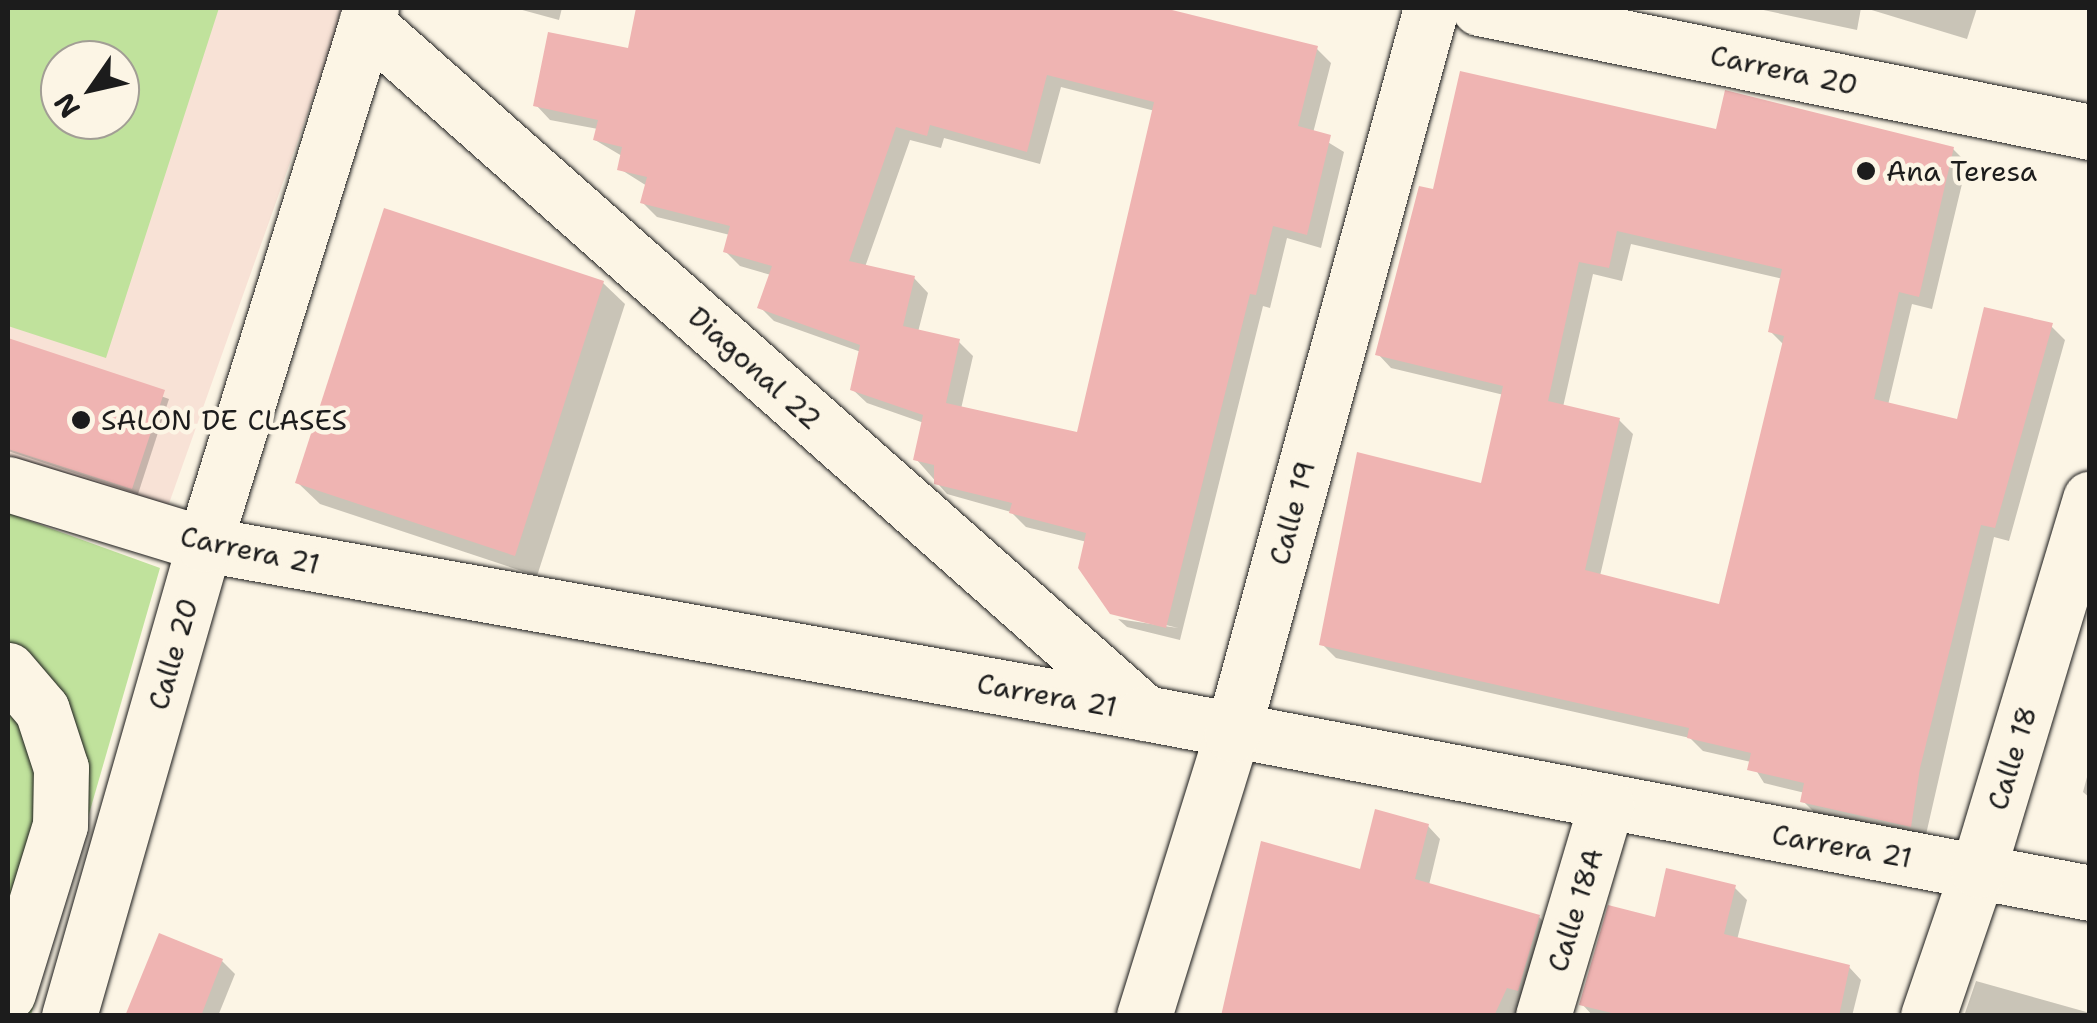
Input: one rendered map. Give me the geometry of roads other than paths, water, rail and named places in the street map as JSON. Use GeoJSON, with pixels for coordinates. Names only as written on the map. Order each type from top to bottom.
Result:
{"type":"FeatureCollection","features":[{"type":"Feature","properties":{"kind":"street","name":"Calle 19"},"geometry":{"type":"LineString","coordinates":[[1144,1016],[1232,734],[1431,8]]}},
{"type":"Feature","properties":{"kind":"street","name":"Carrera 20"},"geometry":{"type":"LineString","coordinates":[[1478,8],[2090,132]]}},
{"type":"Feature","properties":{"kind":"street","name":"Calle 20"},"geometry":{"type":"LineString","coordinates":[[69,1016],[204,544],[368,15]]}},
{"type":"Feature","properties":{"kind":"street","name":"Diagonal 22"},"geometry":{"type":"LineString","coordinates":[[368,15],[1144,713]]}},
{"type":"Feature","properties":{"kind":"street","name":"Carrera 21"},"geometry":{"type":"LineString","coordinates":[[8,484],[204,544],[1144,713],[1232,734],[2090,893]]}},
{"type":"Feature","properties":{"kind":"street","name":"Calle 18"},"geometry":{"type":"LineString","coordinates":[[1928,1016],[1978,870],[2090,498]]}},
{"type":"Feature","properties":{"kind":"street"},"geometry":{"type":"LineString","coordinates":[[8,670],[42,710],[61,768],[60,825],[8,993]]}},
{"type":"Feature","properties":{"kind":"street","name":"Calle 18A"},"geometry":{"type":"LineString","coordinates":[[1543,1016],[1606,804]]}},
{"type":"Feature","properties":{"kind":"place","name":"Ana Teresa"},"geometry":{"type":"Point","coordinates":[1866,171]}},
{"type":"Feature","properties":{"kind":"place","name":"SALON DE CLASES"},"geometry":{"type":"Point","coordinates":[81,420]}}]}
